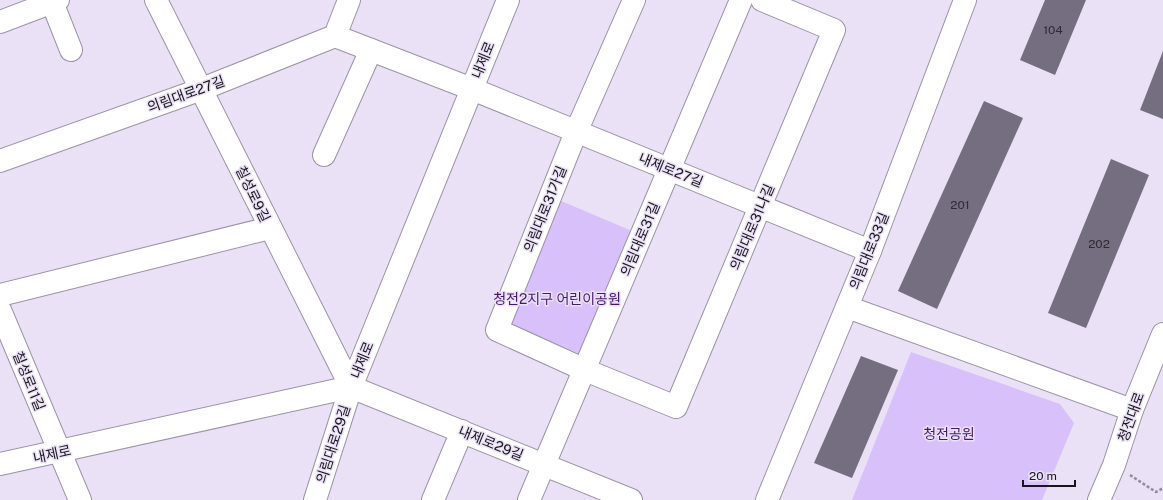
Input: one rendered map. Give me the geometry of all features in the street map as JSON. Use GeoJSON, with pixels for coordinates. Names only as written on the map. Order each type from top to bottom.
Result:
{"type":"FeatureCollection","features":[{"type":"Feature","properties":{"kind":"street","name":"칠성로9길"},"geometry":{"type":"LineString","coordinates":[[156,0],[351,387]]}},
{"type":"Feature","properties":{"kind":"street"},"geometry":{"type":"LineString","coordinates":[[335,36],[350,0]]}},
{"type":"Feature","properties":{"kind":"street","name":"내제로"},"geometry":{"type":"LineString","coordinates":[[0,464],[59,453],[351,387],[508,0]]}},
{"type":"Feature","properties":{"kind":"street","name":"의림대로31가길"},"geometry":{"type":"LineString","coordinates":[[585,370],[497,330],[576,132],[634,0]]}},
{"type":"Feature","properties":{"kind":"street","name":"의림대로31길"},"geometry":{"type":"LineString","coordinates":[[529,500],[741,0]]}},
{"type":"Feature","properties":{"kind":"street","name":"의림대로31나길"},"geometry":{"type":"LineString","coordinates":[[585,370],[676,407],[834,30],[762,0]]}},
{"type":"Feature","properties":{"kind":"street","name":"의림대로33길"},"geometry":{"type":"LineString","coordinates":[[767,500],[870,251],[965,0]]}},
{"type":"Feature","properties":{"kind":"street"},"geometry":{"type":"LineString","coordinates":[[0,22],[55,1],[71,50]]}},
{"type":"Feature","properties":{"kind":"street","name":"의림대로27길"},"geometry":{"type":"LineString","coordinates":[[0,161],[202,89],[335,36]]}},
{"type":"Feature","properties":{"kind":"street","name":"내제로27길"},"geometry":{"type":"LineString","coordinates":[[335,36],[472,89],[870,251]]}},
{"type":"Feature","properties":{"kind":"street"},"geometry":{"type":"LineString","coordinates":[[324,155],[371,50]]}},
{"type":"Feature","properties":{"kind":"street"},"geometry":{"type":"LineString","coordinates":[[0,296],[270,228]]}},
{"type":"Feature","properties":{"kind":"street"},"geometry":{"type":"LineString","coordinates":[[847,307],[1132,410]]}},
{"type":"Feature","properties":{"kind":"street","name":"칠성로11길"},"geometry":{"type":"LineString","coordinates":[[0,310],[80,500]]}},
{"type":"Feature","properties":{"kind":"street","name":"청전대로"},"geometry":{"type":"LineString","coordinates":[[1099,500],[1114,465],[1132,410],[1163,334]]}},
{"type":"Feature","properties":{"kind":"street","name":"내제로29길"},"geometry":{"type":"LineString","coordinates":[[351,387],[631,500]]}},
{"type":"Feature","properties":{"kind":"street","name":"의림대로29길"},"geometry":{"type":"LineString","coordinates":[[315,500],[351,387]]}},
{"type":"Feature","properties":{"kind":"street"},"geometry":{"type":"LineString","coordinates":[[433,500],[462,431]]}},
{"type":"Feature","properties":{"kind":"path"},"geometry":{"type":"LineString","coordinates":[[1114,465],[1156,492],[1163,488]]}},
{"type":"Feature","properties":{"kind":"green space","name":"청전2지구 어린이공원"},"geometry":{"type":"Polygon","coordinates":[[[554,198],[632,231],[580,354],[501,322],[554,198]]]}},
{"type":"Feature","properties":{"kind":"green space","name":"청전공원"},"geometry":{"type":"Polygon","coordinates":[[[911,352],[1060,404],[1074,423],[1042,500],[852,500],[911,352]]]}},
{"type":"Feature","properties":{"kind":"building"},"geometry":{"type":"Polygon","coordinates":[[[1045,0],[1086,0],[1055,75],[1020,60],[1045,0]]]}},
{"type":"Feature","properties":{"kind":"building"},"geometry":{"type":"Polygon","coordinates":[[[1163,51],[1163,119],[1140,110],[1163,51]]]}},
{"type":"Feature","properties":{"kind":"building"},"geometry":{"type":"Polygon","coordinates":[[[984,101],[1023,118],[937,309],[898,291],[984,101]]]}},
{"type":"Feature","properties":{"kind":"building"},"geometry":{"type":"Polygon","coordinates":[[[1111,159],[1149,175],[1086,328],[1048,313],[1111,159]]]}},
{"type":"Feature","properties":{"kind":"building"},"geometry":{"type":"Polygon","coordinates":[[[861,356],[898,370],[852,478],[814,463],[861,356]]]}}]}
